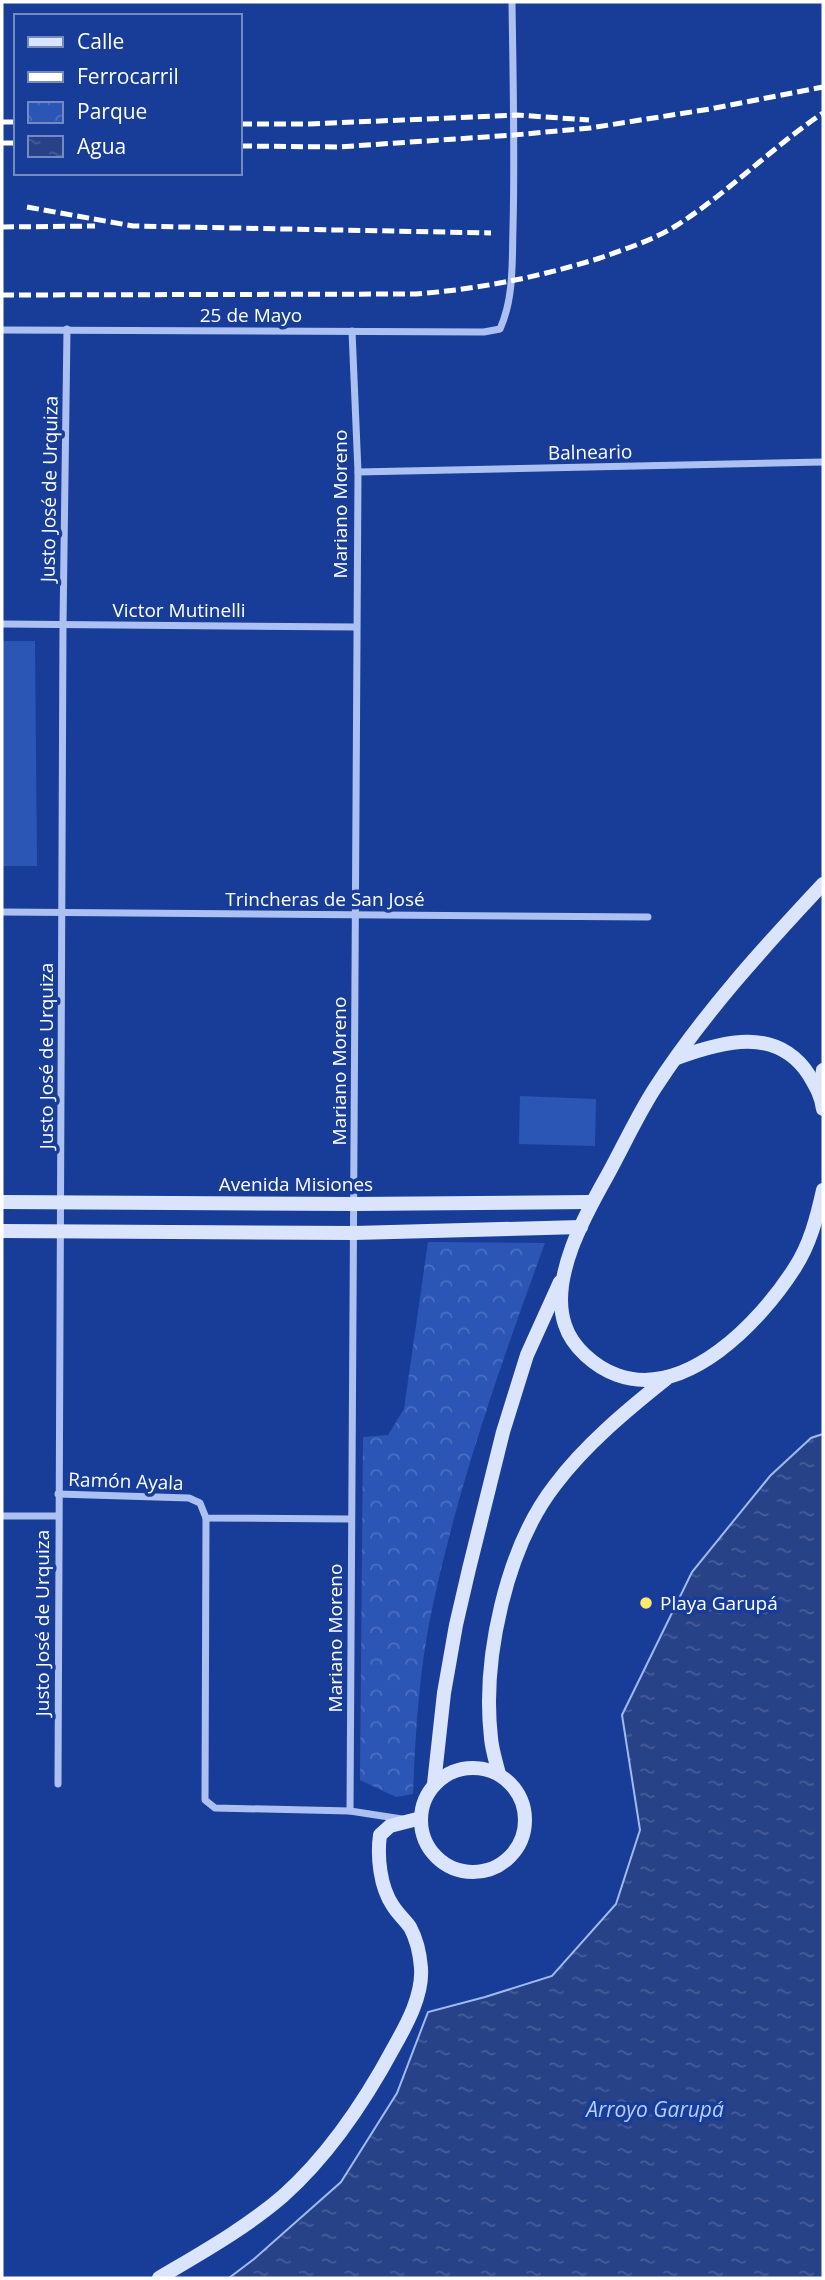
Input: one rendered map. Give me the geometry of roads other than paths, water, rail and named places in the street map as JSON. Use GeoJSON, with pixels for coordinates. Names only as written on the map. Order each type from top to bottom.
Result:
{"type":"FeatureCollection","features":[{"type":"Feature","properties":{"kind":"main road"},"geometry":{"type":"LineString","coordinates":[[434,1784],[444,1693],[456,1625],[503,1432],[527,1355],[563,1275],[591,1202],[654,1091],[676,1058],[755,956],[823,884]]}},
{"type":"Feature","properties":{"kind":"main road"},"geometry":{"type":"LineString","coordinates":[[676,1058],[728,1042],[765,1043],[788,1053],[803,1067],[820,1093]]}},
{"type":"Feature","properties":{"kind":"main road"},"geometry":{"type":"LineString","coordinates":[[823,1070],[820,1093],[823,1109]]}},
{"type":"Feature","properties":{"kind":"main road"},"geometry":{"type":"LineString","coordinates":[[499,1774],[491,1738],[490,1691],[496,1630],[508,1580],[533,1518],[574,1461],[641,1399],[668,1378],[703,1361],[753,1322],[795,1268],[816,1221],[823,1190]]}},
{"type":"Feature","properties":{"kind":"main road","name":"Avenida Misiones"},"geometry":{"type":"LineString","coordinates":[[2,1202],[591,1202]]}},
{"type":"Feature","properties":{"kind":"main road"},"geometry":{"type":"LineString","coordinates":[[2,1231],[354,1233],[581,1227]]}},
{"type":"Feature","properties":{"kind":"main road"},"geometry":{"type":"LineString","coordinates":[[563,1275],[564,1324],[587,1357],[608,1372],[632,1380],[668,1378]]}},
{"type":"Feature","properties":{"kind":"main road"},"geometry":{"type":"LineString","coordinates":[[465,1768],[482,1768],[499,1774],[512,1785],[521,1799],[525,1816],[524,1833],[517,1848],[506,1861],[491,1869],[474,1872],[457,1870],[442,1862],[430,1850],[423,1834],[421,1818],[425,1800],[434,1784],[448,1773],[465,1768]]}},
{"type":"Feature","properties":{"kind":"main road"},"geometry":{"type":"LineString","coordinates":[[159,2278],[220,2242],[282,2197],[313,2166],[380,2074],[403,2031],[421,1987],[421,1967],[411,1928],[392,1905],[383,1884],[380,1835],[390,1826],[421,1818]]}},
{"type":"Feature","properties":{"kind":"street","name":"25 de Mayo"},"geometry":{"type":"LineString","coordinates":[[2,330],[484,332],[500,328],[508,311],[511,282],[515,168],[512,2]]}},
{"type":"Feature","properties":{"kind":"street","name":"Justo José de Urquiza"},"geometry":{"type":"LineString","coordinates":[[58,1784],[63,625],[67,329]]}},
{"type":"Feature","properties":{"kind":"street","name":"Mariano Moreno"},"geometry":{"type":"LineString","coordinates":[[350,1811],[358,472],[352,331]]}},
{"type":"Feature","properties":{"kind":"street","name":"Balneario"},"geometry":{"type":"LineString","coordinates":[[358,472],[823,462]]}},
{"type":"Feature","properties":{"kind":"street","name":"Victor Mutinelli"},"geometry":{"type":"LineString","coordinates":[[2,624],[356,627]]}},
{"type":"Feature","properties":{"kind":"street","name":"Trincheras de San José"},"geometry":{"type":"LineString","coordinates":[[2,912],[648,917]]}},
{"type":"Feature","properties":{"kind":"street","name":"Ramón Ayala"},"geometry":{"type":"LineString","coordinates":[[58,1494],[190,1498],[200,1503],[206,1518]]}},
{"type":"Feature","properties":{"kind":"street","name":"Ramón Ayala"},"geometry":{"type":"LineString","coordinates":[[2,1516],[58,1516]]}},
{"type":"Feature","properties":{"kind":"street"},"geometry":{"type":"LineString","coordinates":[[351,1519],[206,1518],[205,1800],[215,1808],[350,1811],[405,1820]]}},
{"type":"Feature","properties":{"kind":"water","name":"Arroyo Garupá"},"geometry":{"type":"Polygon","coordinates":[[[823,1434],[823,2278],[229,2278],[341,2182],[397,2093],[428,2012],[552,1976],[616,1904],[640,1830],[622,1715],[692,1572],[770,1476],[811,1438],[823,1434]]]}},
{"type":"Feature","properties":{"kind":"railway"},"geometry":{"type":"LineString","coordinates":[[242,146],[338,147],[590,128],[823,87]]}},
{"type":"Feature","properties":{"kind":"railway"},"geometry":{"type":"LineString","coordinates":[[2,295],[416,294],[463,289],[555,271],[600,258],[665,232],[712,200],[823,113]]}},
{"type":"Feature","properties":{"kind":"railway"},"geometry":{"type":"LineString","coordinates":[[242,124],[310,124],[517,115],[589,120]]}},
{"type":"Feature","properties":{"kind":"railway"},"geometry":{"type":"LineString","coordinates":[[2,122],[14,122]]}},
{"type":"Feature","properties":{"kind":"railway"},"geometry":{"type":"LineString","coordinates":[[2,143],[14,143]]}},
{"type":"Feature","properties":{"kind":"railway"},"geometry":{"type":"LineString","coordinates":[[27,207],[133,226],[491,233]]}},
{"type":"Feature","properties":{"kind":"railway"},"geometry":{"type":"LineString","coordinates":[[2,227],[95,226]]}},
{"type":"Feature","properties":{"kind":"place","name":"Playa Garupá"},"geometry":{"type":"Point","coordinates":[646,1603]}}]}
